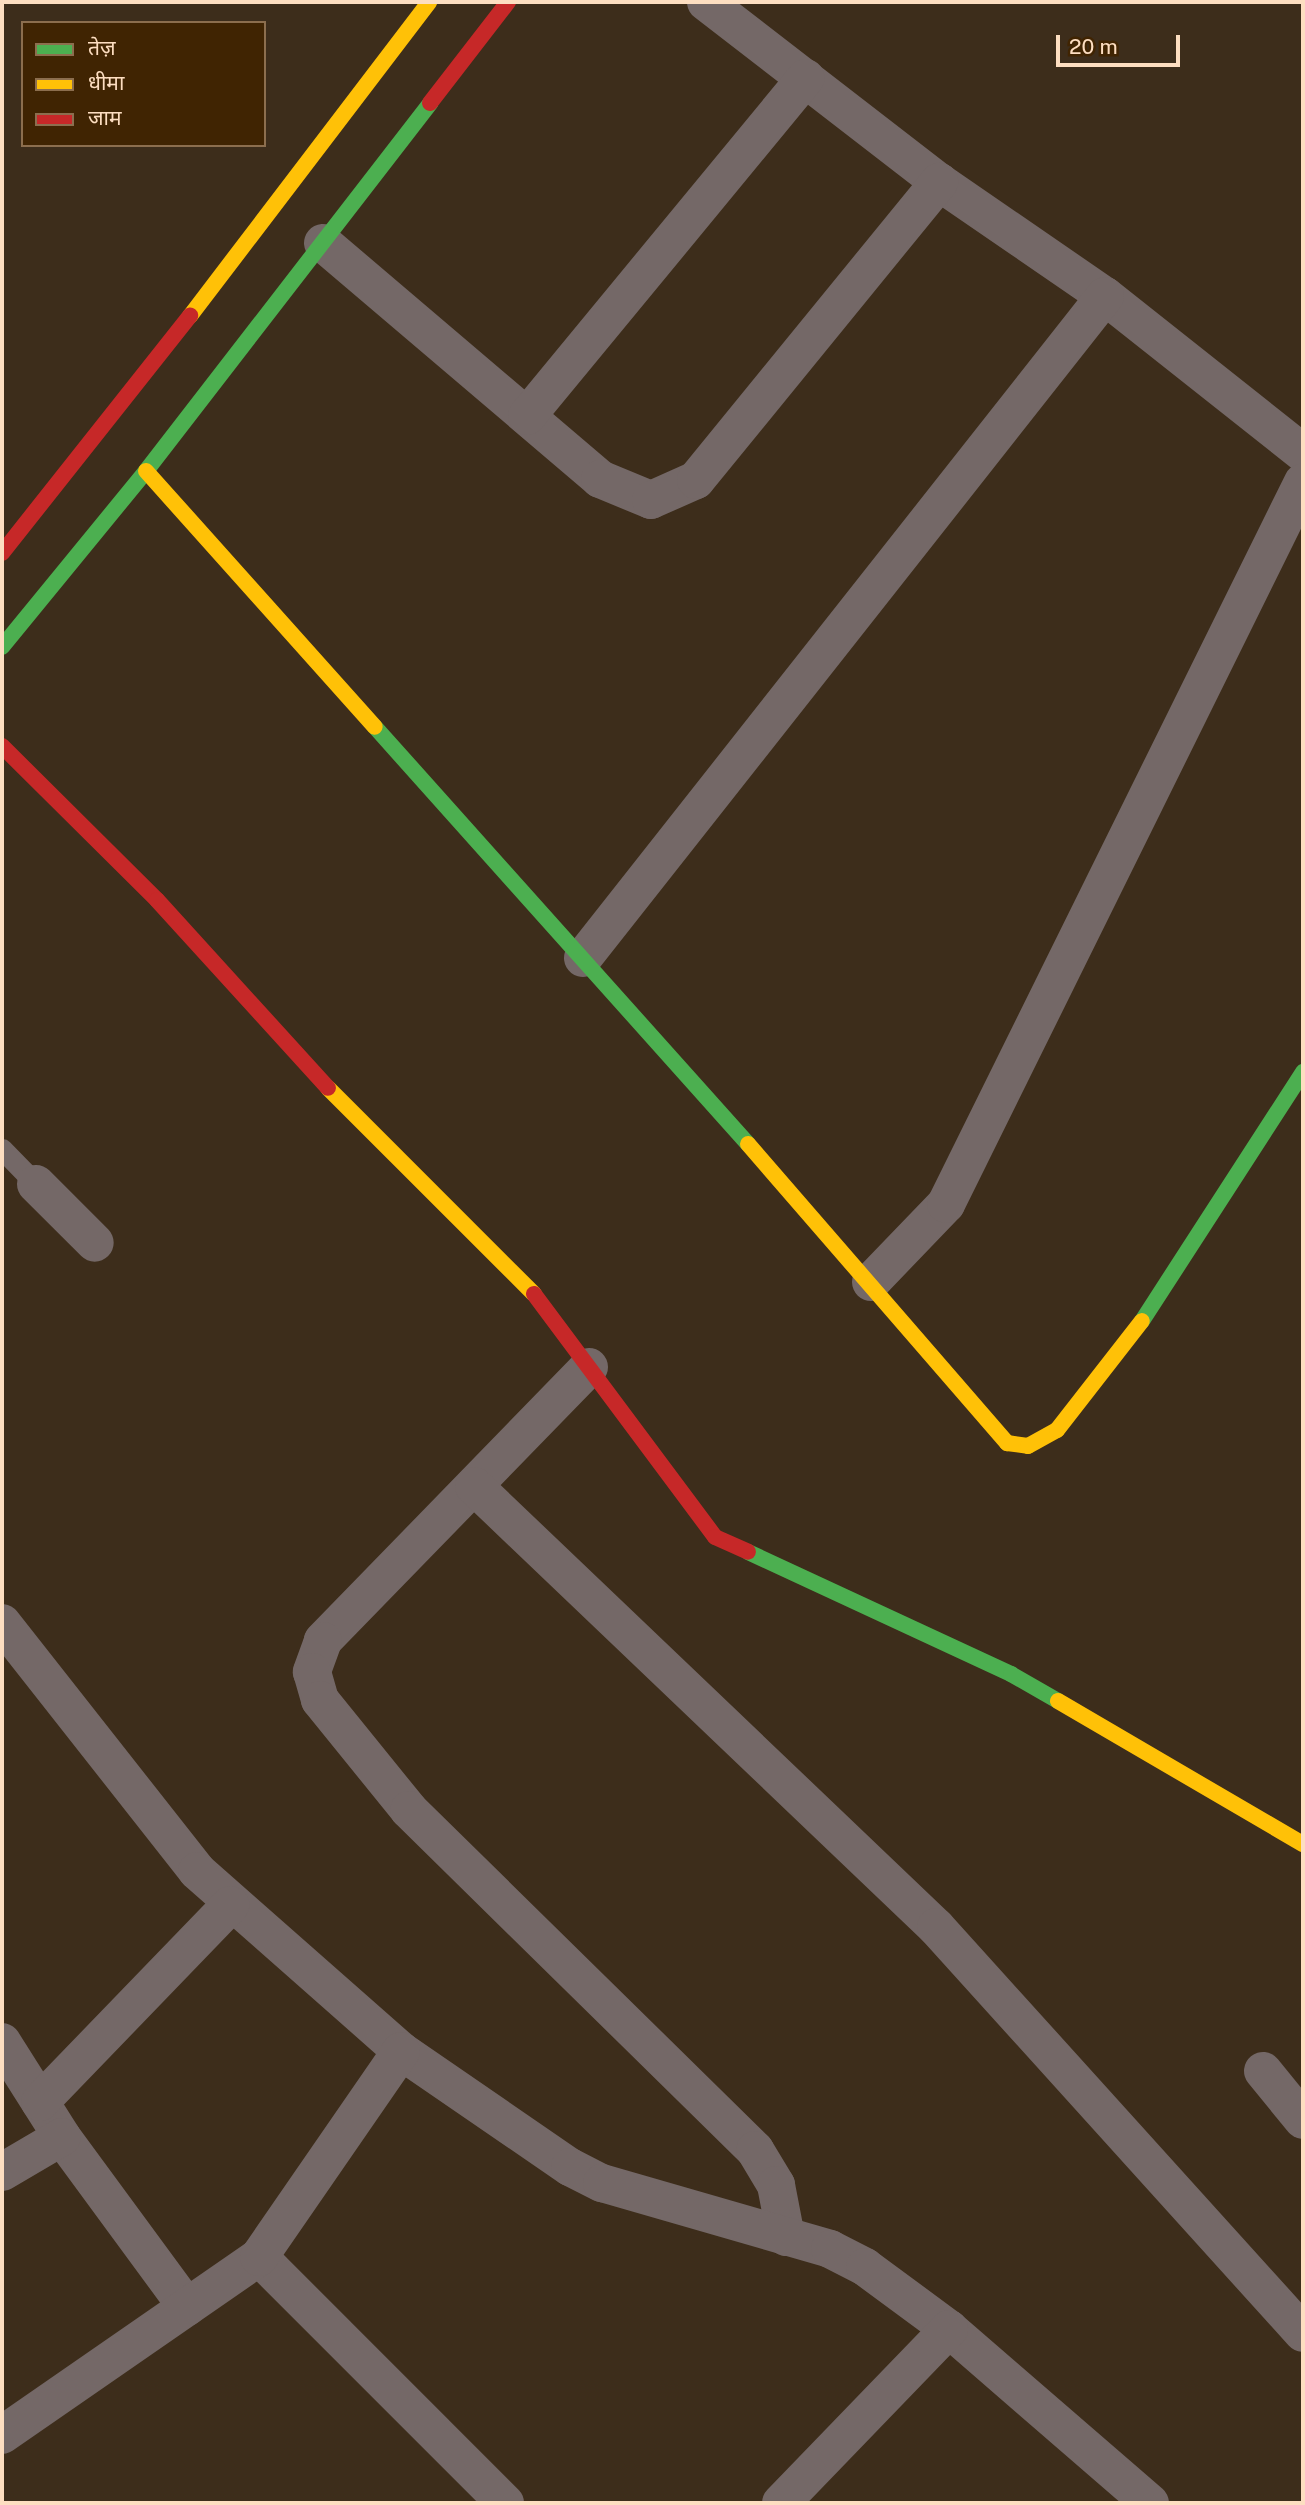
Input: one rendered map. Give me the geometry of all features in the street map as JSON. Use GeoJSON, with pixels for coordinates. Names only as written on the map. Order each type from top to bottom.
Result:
{"type":"FeatureCollection","features":[{"type":"Feature","properties":{"kind":"street"},"geometry":{"type":"LineString","coordinates":[[2,553],[241,252],[429,2]]}},
{"type":"Feature","properties":{"kind":"street"},"geometry":{"type":"LineString","coordinates":[[2,646],[146,471],[508,2]]}},
{"type":"Feature","properties":{"kind":"street"},"geometry":{"type":"LineString","coordinates":[[706,2],[939,182],[1105,296],[1303,453]]}},
{"type":"Feature","properties":{"kind":"street"},"geometry":{"type":"LineString","coordinates":[[527,416],[806,78]]}},
{"type":"Feature","properties":{"kind":"street"},"geometry":{"type":"LineString","coordinates":[[323,243],[600,479],[651,499],[696,480],[939,182]]}},
{"type":"Feature","properties":{"kind":"street"},"geometry":{"type":"LineString","coordinates":[[583,958],[1105,296]]}},
{"type":"Feature","properties":{"kind":"street"},"geometry":{"type":"LineString","coordinates":[[146,471],[871,1282],[1007,1443],[1028,1446],[1057,1430],[1136,1328],[1303,1072]]}},
{"type":"Feature","properties":{"kind":"street"},"geometry":{"type":"LineString","coordinates":[[871,1282],[946,1204],[1303,482]]}},
{"type":"Feature","properties":{"kind":"street"},"geometry":{"type":"LineString","coordinates":[[2,746],[157,900],[387,1153],[545,1305],[715,1537],[1010,1674],[1303,1844]]}},
{"type":"Feature","properties":{"kind":"street"},"geometry":{"type":"LineString","coordinates":[[36,1184],[95,1243]]}},
{"type":"Feature","properties":{"kind":"street"},"geometry":{"type":"LineString","coordinates":[[589,1367],[323,1641],[312,1672],[320,1700],[441,1843],[755,2150],[776,2185],[786,2236]]}},
{"type":"Feature","properties":{"kind":"street"},"geometry":{"type":"LineString","coordinates":[[474,1486],[944,1936],[1303,2333]]}},
{"type":"Feature","properties":{"kind":"street"},"geometry":{"type":"LineString","coordinates":[[2,1623],[197,1871],[230,1905],[401,2051],[570,2167],[602,2183],[786,2236],[865,2267],[949,2329],[1150,2503]]}},
{"type":"Feature","properties":{"kind":"street"},"geometry":{"type":"LineString","coordinates":[[40,2102],[230,1905]]}},
{"type":"Feature","properties":{"kind":"street"},"geometry":{"type":"LineString","coordinates":[[2,2042],[62,2137],[187,2306]]}},
{"type":"Feature","properties":{"kind":"street"},"geometry":{"type":"LineString","coordinates":[[2,2435],[259,2257],[401,2051]]}},
{"type":"Feature","properties":{"kind":"street"},"geometry":{"type":"LineString","coordinates":[[1264,2071],[1303,2120]]}},
{"type":"Feature","properties":{"kind":"street"},"geometry":{"type":"LineString","coordinates":[[2,2172],[62,2137]]}},
{"type":"Feature","properties":{"kind":"street"},"geometry":{"type":"LineString","coordinates":[[259,2257],[492,2499]]}},
{"type":"Feature","properties":{"kind":"street"},"geometry":{"type":"LineString","coordinates":[[780,2503],[949,2329]]}},
{"type":"Feature","properties":{"kind":"lane"},"geometry":{"type":"LineString","coordinates":[[2,1149],[36,1184]]}},
{"type":"Feature","properties":{"kind":"traffic: fast"},"geometry":{"type":"LineString","coordinates":[[2,647],[146,471],[430,103]]}},
{"type":"Feature","properties":{"kind":"traffic: fast"},"geometry":{"type":"LineString","coordinates":[[375,727],[748,1144]]}},
{"type":"Feature","properties":{"kind":"traffic: fast"},"geometry":{"type":"LineString","coordinates":[[1142,1321],[1303,1072]]}},
{"type":"Feature","properties":{"kind":"traffic: fast"},"geometry":{"type":"LineString","coordinates":[[748,1552],[1011,1674],[1058,1701]]}},
{"type":"Feature","properties":{"kind":"traffic: slow"},"geometry":{"type":"LineString","coordinates":[[190,316],[429,2]]}},
{"type":"Feature","properties":{"kind":"traffic: slow"},"geometry":{"type":"LineString","coordinates":[[146,471],[375,727]]}},
{"type":"Feature","properties":{"kind":"traffic: slow"},"geometry":{"type":"LineString","coordinates":[[328,1088],[534,1294]]}},
{"type":"Feature","properties":{"kind":"traffic: slow"},"geometry":{"type":"LineString","coordinates":[[748,1144],[1007,1443],[1028,1446],[1057,1430],[1142,1321]]}},
{"type":"Feature","properties":{"kind":"traffic: slow"},"geometry":{"type":"LineString","coordinates":[[1058,1701],[1303,1844]]}},
{"type":"Feature","properties":{"kind":"traffic: jam"},"geometry":{"type":"LineString","coordinates":[[430,103],[508,2]]}},
{"type":"Feature","properties":{"kind":"traffic: jam"},"geometry":{"type":"LineString","coordinates":[[2,553],[190,316]]}},
{"type":"Feature","properties":{"kind":"traffic: jam"},"geometry":{"type":"LineString","coordinates":[[2,746],[157,900],[328,1088]]}},
{"type":"Feature","properties":{"kind":"traffic: jam"},"geometry":{"type":"LineString","coordinates":[[534,1294],[715,1537],[748,1552]]}}]}
